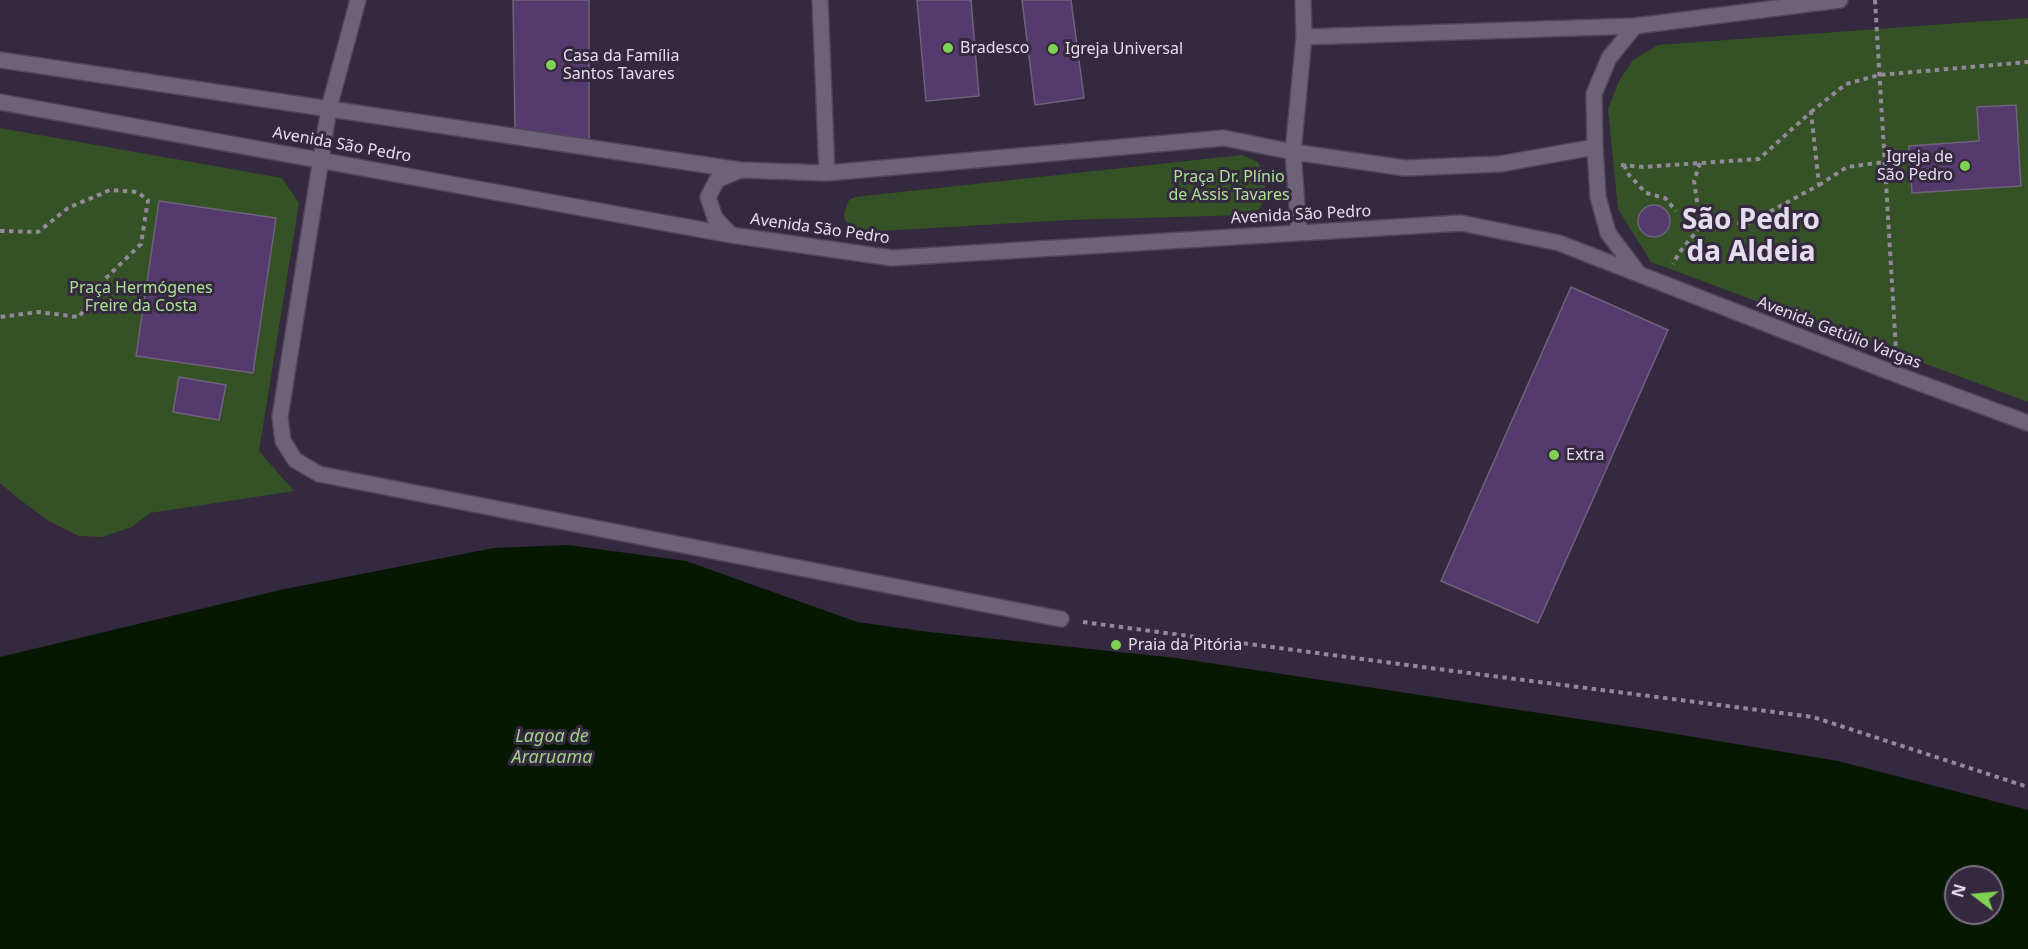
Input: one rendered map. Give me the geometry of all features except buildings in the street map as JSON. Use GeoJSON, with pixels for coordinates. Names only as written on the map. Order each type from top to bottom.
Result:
{"type":"FeatureCollection","features":[{"type":"Feature","properties":{"kind":"street"},"geometry":{"type":"LineString","coordinates":[[358,0],[329,108],[280,417],[283,441],[295,460],[319,474],[1061,619]]}},
{"type":"Feature","properties":{"kind":"street"},"geometry":{"type":"LineString","coordinates":[[820,0],[827,173]]}},
{"type":"Feature","properties":{"kind":"street"},"geometry":{"type":"LineString","coordinates":[[1299,233],[1293,152],[1304,37],[1304,0]]}},
{"type":"Feature","properties":{"kind":"street"},"geometry":{"type":"LineString","coordinates":[[1304,37],[1635,26],[1840,0]]}},
{"type":"Feature","properties":{"kind":"street"},"geometry":{"type":"LineString","coordinates":[[1635,26],[1609,58],[1594,94],[1598,197],[1608,233],[1639,274]]}},
{"type":"Feature","properties":{"kind":"street","name":"Avenida São Pedro"},"geometry":{"type":"LineString","coordinates":[[0,60],[740,170],[827,173],[1224,138],[1293,152],[1405,168],[1500,164],[1595,155]]}},
{"type":"Feature","properties":{"kind":"street","name":"Avenida São Pedro"},"geometry":{"type":"LineString","coordinates":[[0,102],[731,235],[892,258],[1461,223],[1559,243],[1639,274]]}},
{"type":"Feature","properties":{"kind":"street"},"geometry":{"type":"LineString","coordinates":[[731,235],[715,218],[708,197],[717,180],[740,170]]}},
{"type":"Feature","properties":{"kind":"street","name":"Avenida Getúlio Vargas"},"geometry":{"type":"LineString","coordinates":[[1639,274],[2028,423]]}},
{"type":"Feature","properties":{"kind":"path"},"geometry":{"type":"LineString","coordinates":[[1875,0],[1898,375]]}},
{"type":"Feature","properties":{"kind":"path"},"geometry":{"type":"LineString","coordinates":[[1595,155],[1624,165],[1643,167],[1759,159],[1811,111],[1846,84],[1879,75],[2028,62]]}},
{"type":"Feature","properties":{"kind":"path"},"geometry":{"type":"LineString","coordinates":[[1811,111],[1819,185]]}},
{"type":"Feature","properties":{"kind":"path"},"geometry":{"type":"LineString","coordinates":[[1705,221],[1747,224],[1847,167],[1885,162]]}},
{"type":"Feature","properties":{"kind":"path"},"geometry":{"type":"LineString","coordinates":[[1700,163],[1694,181],[1698,208],[1705,221]]}},
{"type":"Feature","properties":{"kind":"path"},"geometry":{"type":"LineString","coordinates":[[1624,165],[1629,175],[1646,193],[1665,198],[1677,211]]}},
{"type":"Feature","properties":{"kind":"path"},"geometry":{"type":"LineString","coordinates":[[0,231],[38,232],[68,208],[110,190],[137,192],[148,200],[141,244],[105,279],[79,317],[38,312],[0,317]]}},
{"type":"Feature","properties":{"kind":"path"},"geometry":{"type":"LineString","coordinates":[[1663,283],[1679,253],[1705,221]]}},
{"type":"Feature","properties":{"kind":"path"},"geometry":{"type":"LineString","coordinates":[[1061,619],[1813,717],[2028,787]]}},
{"type":"Feature","properties":{"kind":"green space"},"geometry":{"type":"Polygon","coordinates":[[[2028,18],[2028,402],[1651,262],[1618,209],[1608,109],[1619,81],[1633,60],[1658,45],[2028,18]]]}},
{"type":"Feature","properties":{"kind":"green space","name":"Praça Hermógenes Freire da Costa"},"geometry":{"type":"Polygon","coordinates":[[[0,128],[282,178],[299,203],[259,451],[294,491],[150,513],[132,527],[102,537],[79,536],[49,521],[0,483],[0,128]]]}},
{"type":"Feature","properties":{"kind":"green space","name":"Praça Dr. Plínio de Assis Tavares"},"geometry":{"type":"Polygon","coordinates":[[[1242,155],[1258,162],[1265,183],[1264,201],[1259,209],[1248,215],[1068,220],[865,232],[856,230],[845,220],[844,213],[849,200],[855,197],[1242,155]]]}},
{"type":"Feature","properties":{"kind":"water","name":"Lagoa de Araruama"},"geometry":{"type":"Polygon","coordinates":[[[568,545],[686,561],[857,622],[929,632],[1176,658],[1658,731],[1838,761],[2028,810],[2028,949],[0,949],[0,657],[280,590],[494,548],[568,545]]]}},
{"type":"Feature","properties":{"kind":"place","name":"Bradesco"},"geometry":{"type":"Point","coordinates":[948,48]}},
{"type":"Feature","properties":{"kind":"place","name":"Igreja Universal"},"geometry":{"type":"Point","coordinates":[1053,49]}},
{"type":"Feature","properties":{"kind":"place","name":"Casa da Família Santos Tavares"},"geometry":{"type":"Point","coordinates":[551,65]}},
{"type":"Feature","properties":{"kind":"place","name":"Igreja de São Pedro"},"geometry":{"type":"Point","coordinates":[1965,166]}},
{"type":"Feature","properties":{"kind":"place","name":"Extra"},"geometry":{"type":"Point","coordinates":[1554,455]}},
{"type":"Feature","properties":{"kind":"place","name":"Praia da Pitória"},"geometry":{"type":"Point","coordinates":[1116,645]}},
{"type":"Feature","properties":{"kind":"district","name":"São Pedro da Aldeia"},"geometry":{"type":"Point","coordinates":[1751,237]}}]}
